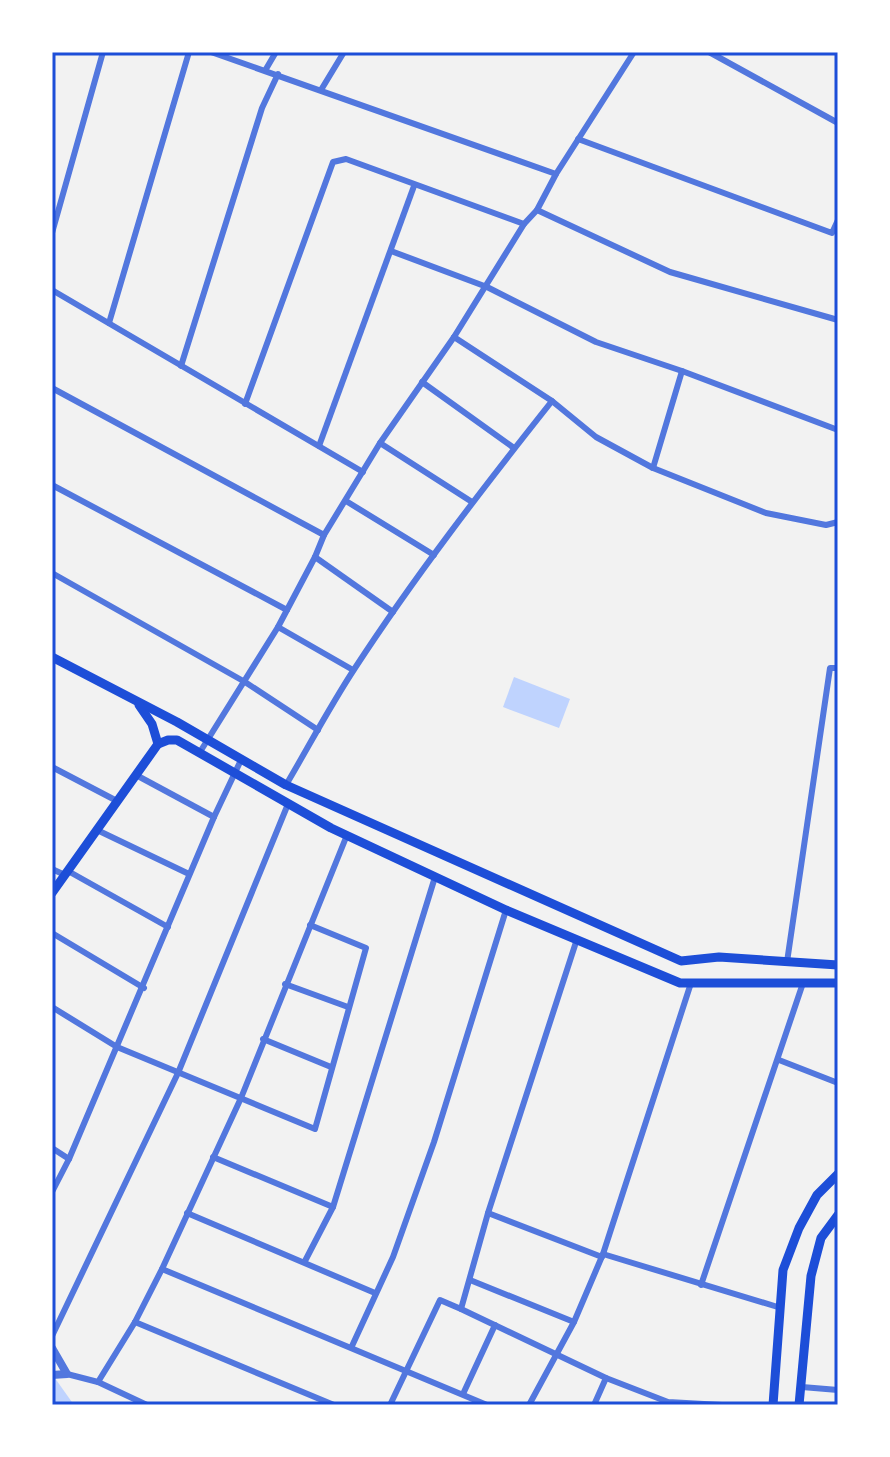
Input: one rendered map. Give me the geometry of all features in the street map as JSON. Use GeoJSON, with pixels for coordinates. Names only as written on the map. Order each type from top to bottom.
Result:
{"type":"FeatureCollection","features":[{"type":"Feature","properties":{"kind":"main road"},"geometry":{"type":"LineString","coordinates":[[52,657],[208,739],[286,785],[681,961],[719,957],[837,963]]}},
{"type":"Feature","properties":{"kind":"main road"},"geometry":{"type":"LineString","coordinates":[[136,701],[152,724],[158,744]]}},
{"type":"Feature","properties":{"kind":"main road"},"geometry":{"type":"LineString","coordinates":[[52,893],[158,744],[177,740],[347,835],[506,910],[680,983],[838,983]]}},
{"type":"Feature","properties":{"kind":"main road"},"geometry":{"type":"LineString","coordinates":[[773,1405],[783,1270],[799,1228],[817,1195],[838,1174]]}},
{"type":"Feature","properties":{"kind":"main road"},"geometry":{"type":"LineString","coordinates":[[799,1405],[811,1276],[821,1238],[838,1215]]}},
{"type":"Feature","properties":{"kind":"street"},"geometry":{"type":"LineString","coordinates":[[52,233],[103,52]]}},
{"type":"Feature","properties":{"kind":"street"},"geometry":{"type":"LineString","coordinates":[[109,323],[189,52]]}},
{"type":"Feature","properties":{"kind":"street"},"geometry":{"type":"LineString","coordinates":[[211,52],[556,174]]}},
{"type":"Feature","properties":{"kind":"street"},"geometry":{"type":"LineString","coordinates":[[266,69],[276,52]]}},
{"type":"Feature","properties":{"kind":"street"},"geometry":{"type":"LineString","coordinates":[[321,90],[344,52]]}},
{"type":"Feature","properties":{"kind":"street"},"geometry":{"type":"LineString","coordinates":[[200,752],[278,627],[324,535],[380,443],[487,287],[634,52]]}},
{"type":"Feature","properties":{"kind":"street"},"geometry":{"type":"LineString","coordinates":[[709,52],[838,123]]}},
{"type":"Feature","properties":{"kind":"street"},"geometry":{"type":"LineString","coordinates":[[181,366],[262,108],[278,74]]}},
{"type":"Feature","properties":{"kind":"street"},"geometry":{"type":"LineString","coordinates":[[578,139],[832,233],[838,220]]}},
{"type":"Feature","properties":{"kind":"street"},"geometry":{"type":"LineString","coordinates":[[245,404],[333,162],[346,159],[524,224]]}},
{"type":"Feature","properties":{"kind":"street"},"geometry":{"type":"LineString","coordinates":[[319,446],[414,186]]}},
{"type":"Feature","properties":{"kind":"street"},"geometry":{"type":"LineString","coordinates":[[537,210],[670,272],[837,318]]}},
{"type":"Feature","properties":{"kind":"street"},"geometry":{"type":"LineString","coordinates":[[391,251],[487,287],[596,342],[838,430]]}},
{"type":"Feature","properties":{"kind":"street"},"geometry":{"type":"LineString","coordinates":[[52,290],[363,472]]}},
{"type":"Feature","properties":{"kind":"street"},"geometry":{"type":"LineString","coordinates":[[454,337],[552,401],[596,437],[653,468],[766,513],[826,525],[838,522]]}},
{"type":"Feature","properties":{"kind":"street"},"geometry":{"type":"LineString","coordinates":[[653,468],[682,371]]}},
{"type":"Feature","properties":{"kind":"street"},"geometry":{"type":"LineString","coordinates":[[422,382],[514,448]]}},
{"type":"Feature","properties":{"kind":"street"},"geometry":{"type":"LineString","coordinates":[[52,388],[324,535]]}},
{"type":"Feature","properties":{"kind":"street"},"geometry":{"type":"LineString","coordinates":[[286,785],[353,670],[393,612],[472,502],[552,401]]}},
{"type":"Feature","properties":{"kind":"street"},"geometry":{"type":"LineString","coordinates":[[380,443],[472,502]]}},
{"type":"Feature","properties":{"kind":"street"},"geometry":{"type":"LineString","coordinates":[[52,485],[287,610]]}},
{"type":"Feature","properties":{"kind":"street"},"geometry":{"type":"LineString","coordinates":[[346,501],[434,555]]}},
{"type":"Feature","properties":{"kind":"street"},"geometry":{"type":"LineString","coordinates":[[315,557],[393,612]]}},
{"type":"Feature","properties":{"kind":"street"},"geometry":{"type":"LineString","coordinates":[[52,573],[245,682],[318,730]]}},
{"type":"Feature","properties":{"kind":"street"},"geometry":{"type":"LineString","coordinates":[[278,627],[353,670]]}},
{"type":"Feature","properties":{"kind":"street"},"geometry":{"type":"LineString","coordinates":[[787,962],[834,668]]}},
{"type":"Feature","properties":{"kind":"street"},"geometry":{"type":"LineString","coordinates":[[52,1192],[144,988],[189,874],[241,760]]}},
{"type":"Feature","properties":{"kind":"street"},"geometry":{"type":"LineString","coordinates":[[52,767],[117,801]]}},
{"type":"Feature","properties":{"kind":"street"},"geometry":{"type":"LineString","coordinates":[[136,775],[214,817]]}},
{"type":"Feature","properties":{"kind":"street"},"geometry":{"type":"LineString","coordinates":[[52,1336],[178,1073],[288,804]]}},
{"type":"Feature","properties":{"kind":"street"},"geometry":{"type":"LineString","coordinates":[[97,830],[189,874]]}},
{"type":"Feature","properties":{"kind":"street"},"geometry":{"type":"LineString","coordinates":[[98,1382],[135,1322],[162,1269],[241,1098],[347,835]]}},
{"type":"Feature","properties":{"kind":"street"},"geometry":{"type":"LineString","coordinates":[[52,869],[66,873],[168,927]]}},
{"type":"Feature","properties":{"kind":"street"},"geometry":{"type":"LineString","coordinates":[[305,1261],[333,1207],[435,877]]}},
{"type":"Feature","properties":{"kind":"street"},"geometry":{"type":"LineString","coordinates":[[352,1346],[393,1257],[434,1142],[506,910]]}},
{"type":"Feature","properties":{"kind":"street"},"geometry":{"type":"LineString","coordinates":[[52,1007],[117,1047],[315,1129],[366,948],[310,925]]}},
{"type":"Feature","properties":{"kind":"street"},"geometry":{"type":"LineString","coordinates":[[52,933],[144,988]]}},
{"type":"Feature","properties":{"kind":"street"},"geometry":{"type":"LineString","coordinates":[[461,1309],[488,1213],[577,939]]}},
{"type":"Feature","properties":{"kind":"street"},"geometry":{"type":"LineString","coordinates":[[529,1405],[574,1322],[603,1255],[691,983]]}},
{"type":"Feature","properties":{"kind":"street"},"geometry":{"type":"LineString","coordinates":[[701,1285],[803,983]]}},
{"type":"Feature","properties":{"kind":"street"},"geometry":{"type":"LineString","coordinates":[[285,984],[348,1007]]}},
{"type":"Feature","properties":{"kind":"street"},"geometry":{"type":"LineString","coordinates":[[263,1039],[331,1067]]}},
{"type":"Feature","properties":{"kind":"street"},"geometry":{"type":"LineString","coordinates":[[779,1060],[838,1083]]}},
{"type":"Feature","properties":{"kind":"street"},"geometry":{"type":"LineString","coordinates":[[52,1148],[69,1159]]}},
{"type":"Feature","properties":{"kind":"street"},"geometry":{"type":"LineString","coordinates":[[213,1157],[333,1207]]}},
{"type":"Feature","properties":{"kind":"street"},"geometry":{"type":"LineString","coordinates":[[187,1213],[375,1293]]}},
{"type":"Feature","properties":{"kind":"street"},"geometry":{"type":"LineString","coordinates":[[488,1213],[603,1255],[781,1308]]}},
{"type":"Feature","properties":{"kind":"street"},"geometry":{"type":"LineString","coordinates":[[162,1269],[487,1405]]}},
{"type":"Feature","properties":{"kind":"street"},"geometry":{"type":"LineString","coordinates":[[470,1280],[574,1322]]}},
{"type":"Feature","properties":{"kind":"street"},"geometry":{"type":"LineString","coordinates":[[390,1405],[440,1300],[668,1404],[722,1405]]}},
{"type":"Feature","properties":{"kind":"street"},"geometry":{"type":"LineString","coordinates":[[135,1322],[334,1405]]}},
{"type":"Feature","properties":{"kind":"street"},"geometry":{"type":"LineString","coordinates":[[463,1394],[495,1325]]}},
{"type":"Feature","properties":{"kind":"street"},"geometry":{"type":"LineString","coordinates":[[52,1348],[67,1374]]}},
{"type":"Feature","properties":{"kind":"street"},"geometry":{"type":"LineString","coordinates":[[54,1375],[67,1374],[98,1382],[147,1405]]}},
{"type":"Feature","properties":{"kind":"street"},"geometry":{"type":"LineString","coordinates":[[594,1405],[606,1378]]}},
{"type":"Feature","properties":{"kind":"street"},"geometry":{"type":"LineString","coordinates":[[802,1387],[838,1390]]}},
{"type":"Feature","properties":{"kind":"water"},"geometry":{"type":"Polygon","coordinates":[[[514,677],[570,699],[559,728],[503,707],[514,677]]]}},
{"type":"Feature","properties":{"kind":"water"},"geometry":{"type":"Polygon","coordinates":[[[52,1374],[74,1405],[52,1405],[52,1374]]]}}]}
